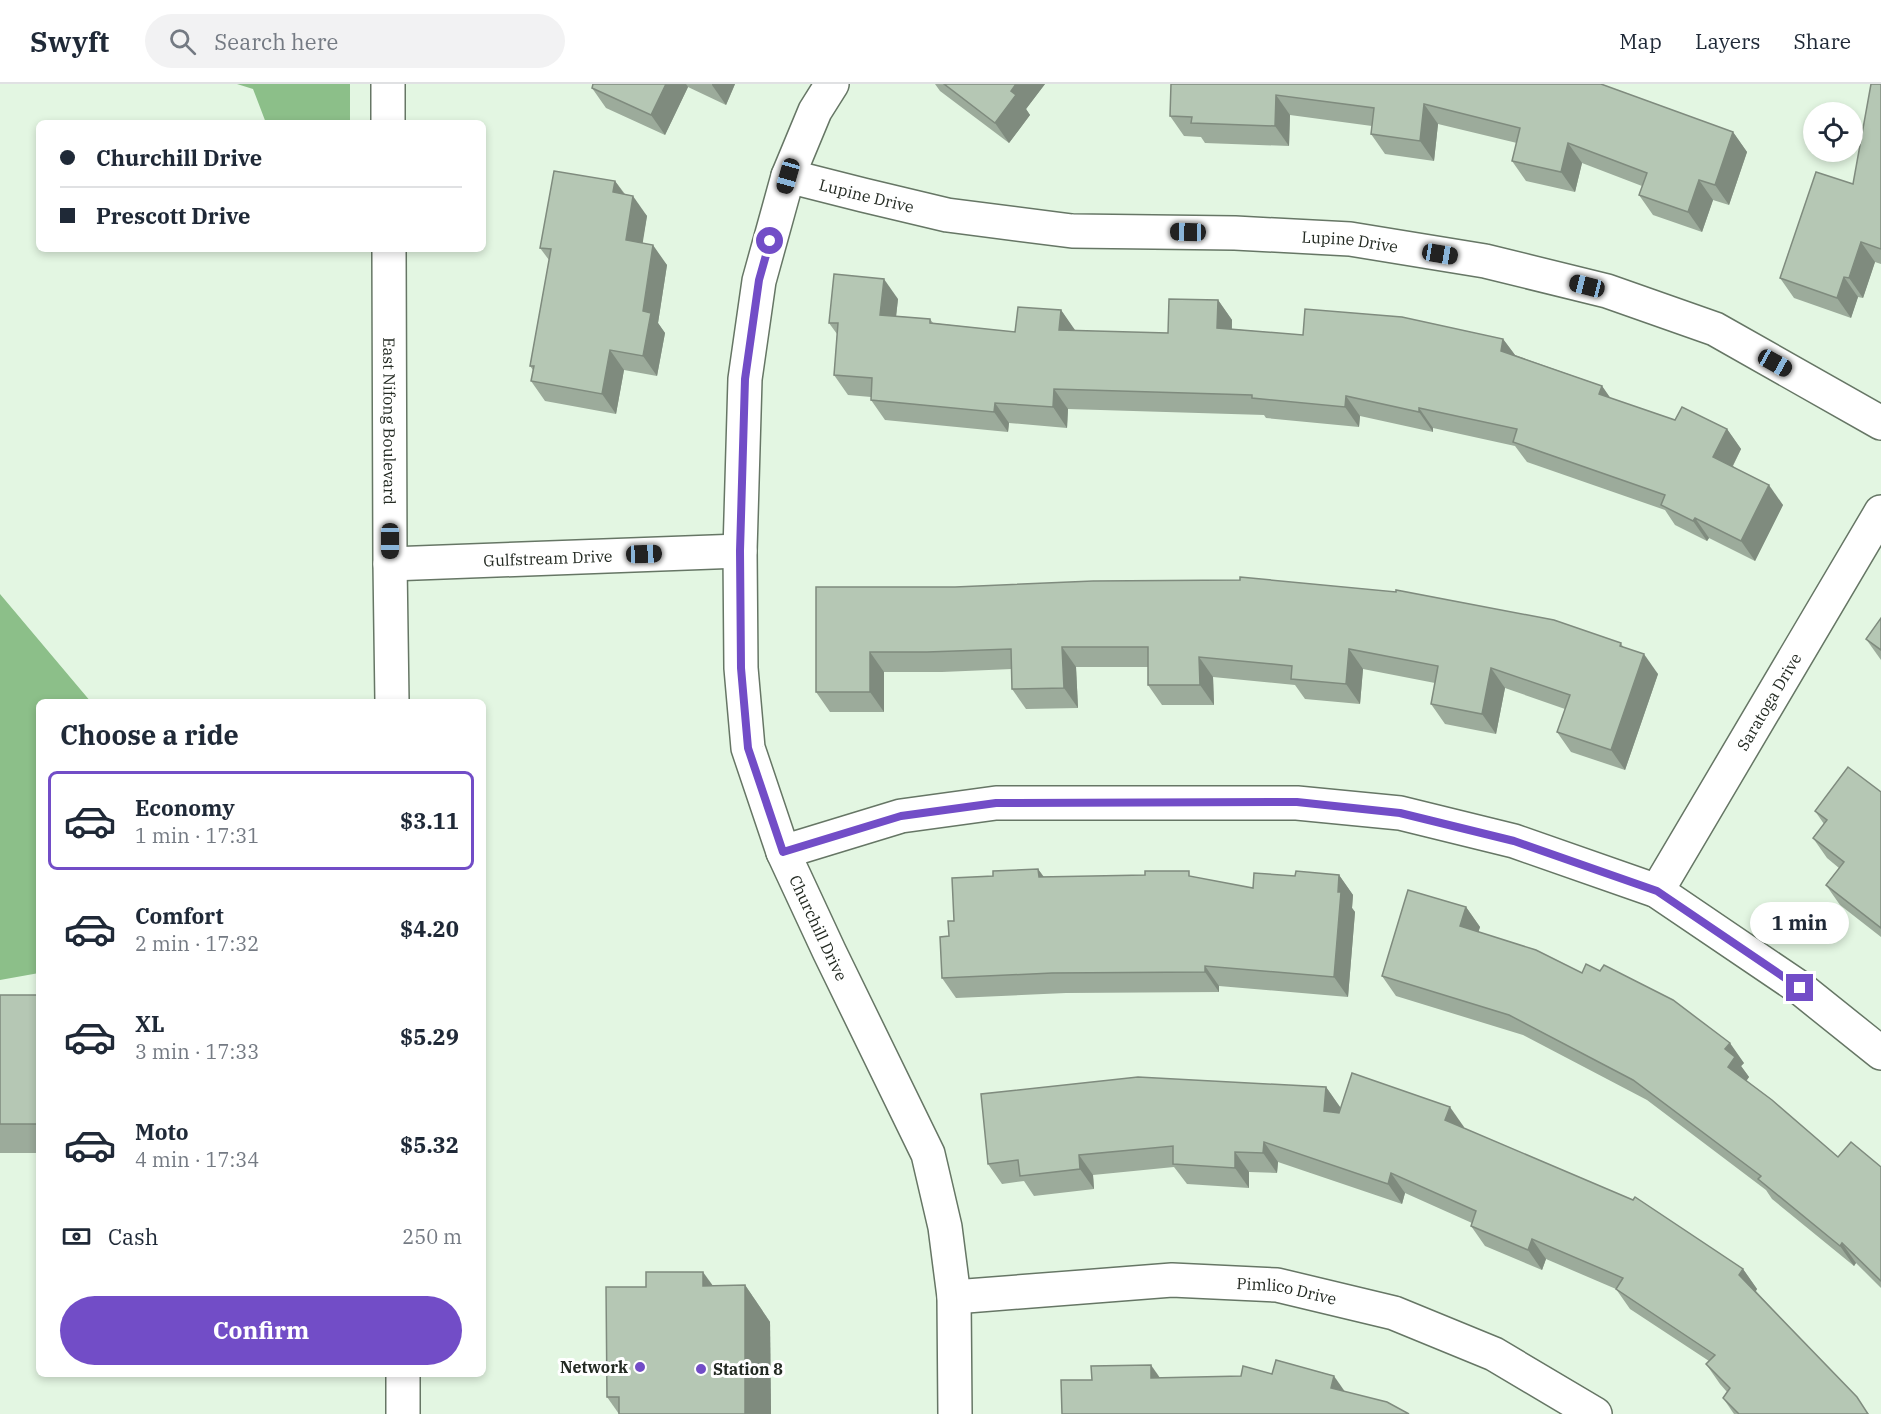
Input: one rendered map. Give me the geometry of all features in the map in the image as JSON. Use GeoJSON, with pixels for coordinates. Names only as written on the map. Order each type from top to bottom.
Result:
{"type":"FeatureCollection","features":[{"type":"Feature","properties":{"kind":"street"},"geometry":{"type":"LineString","coordinates":[[388,84],[388,120]]}},
{"type":"Feature","properties":{"kind":"street","name":"Churchill Drive"},"geometry":{"type":"LineString","coordinates":[[832,84],[815,111],[788,176],[759,280],[745,379],[740,551],[741,668],[748,748],[783,852],[928,1154],[945,1227],[954,1297],[955,1414]]}},
{"type":"Feature","properties":{"kind":"street","name":"Lupine Drive"},"geometry":{"type":"LineString","coordinates":[[788,176],[947,215],[1072,231],[1235,233],[1350,239],[1485,261],[1607,291],[1715,329],[1881,423]]}},
{"type":"Feature","properties":{"kind":"street","name":"East Nifong Boulevard"},"geometry":{"type":"LineString","coordinates":[[389,252],[392,699]]}},
{"type":"Feature","properties":{"kind":"street","name":"Saratoga Drive"},"geometry":{"type":"LineString","coordinates":[[1657,891],[1881,512]]}},
{"type":"Feature","properties":{"kind":"street","name":"Gulfstream Drive"},"geometry":{"type":"LineString","coordinates":[[390,564],[740,551]]}},
{"type":"Feature","properties":{"kind":"street"},"geometry":{"type":"LineString","coordinates":[[783,852],[901,816],[996,803],[1297,802],[1400,813],[1502,838],[1657,891],[1800,988],[1881,1053]]}},
{"type":"Feature","properties":{"kind":"street","name":"Pimlico Drive"},"geometry":{"type":"LineString","coordinates":[[954,1297],[1172,1280],[1277,1285],[1394,1313],[1494,1353],[1595,1414]]}},
{"type":"Feature","properties":{"kind":"street"},"geometry":{"type":"LineString","coordinates":[[403,1377],[403,1414]]}},
{"type":"Feature","properties":{"kind":"green space"},"geometry":{"type":"Polygon","coordinates":[[[237,84],[350,84],[350,120],[265,120],[253,89],[237,84]]]}},
{"type":"Feature","properties":{"kind":"green space"},"geometry":{"type":"Polygon","coordinates":[[[0,594],[88,699],[36,699],[36,974],[0,980],[0,594]]]}},
{"type":"Feature","properties":{"kind":"building"},"geometry":{"type":"Polygon","coordinates":[[[593,84],[666,84],[651,115],[592,88],[593,84]]]}},
{"type":"Feature","properties":{"kind":"building"},"geometry":{"type":"Polygon","coordinates":[[[944,84],[1016,84],[1011,91],[1016,95],[995,123],[944,84]]]}},
{"type":"Feature","properties":{"kind":"building"},"geometry":{"type":"Polygon","coordinates":[[[1171,84],[1601,84],[1733,132],[1715,185],[1699,180],[1688,212],[1639,195],[1647,173],[1568,143],[1561,172],[1512,161],[1520,128],[1424,104],[1420,141],[1371,134],[1374,108],[1276,95],[1275,126],[1191,123],[1192,117],[1170,116],[1171,84]]]}},
{"type":"Feature","properties":{"kind":"building"},"geometry":{"type":"Polygon","coordinates":[[[1871,84],[1881,84],[1881,249],[1861,242],[1849,278],[1844,277],[1837,298],[1780,278],[1816,172],[1853,184],[1857,162],[1863,162],[1863,128],[1871,84]]]}},
{"type":"Feature","properties":{"kind":"building"},"geometry":{"type":"Polygon","coordinates":[[[554,171],[615,181],[613,192],[633,196],[626,240],[653,245],[643,311],[651,313],[643,356],[610,350],[602,394],[531,381],[534,366],[530,366],[551,249],[540,248],[554,171]]]}},
{"type":"Feature","properties":{"kind":"building"},"geometry":{"type":"Polygon","coordinates":[[[834,274],[884,279],[880,315],[930,319],[930,323],[1015,332],[1018,307],[1061,310],[1059,330],[1168,333],[1169,299],[1218,300],[1217,328],[1303,335],[1305,309],[1402,317],[1503,339],[1501,351],[1602,386],[1599,394],[1675,420],[1682,407],[1727,429],[1713,457],[1769,485],[1741,541],[1695,518],[1693,521],[1661,505],[1665,495],[1513,442],[1517,429],[1419,408],[1419,412],[1346,396],[1345,407],[1252,398],[1252,395],[1054,389],[1053,407],[995,403],[994,412],[871,400],[872,378],[834,375],[838,323],[829,323],[834,274]]]}},
{"type":"Feature","properties":{"kind":"building"},"geometry":{"type":"Polygon","coordinates":[[[1240,577],[1396,592],[1396,590],[1554,620],[1621,643],[1620,646],[1644,654],[1611,750],[1557,732],[1570,695],[1491,668],[1482,714],[1431,704],[1438,666],[1349,649],[1346,684],[1291,679],[1292,666],[1199,657],[1200,685],[1148,685],[1148,647],[1062,647],[1064,688],[1012,689],[1011,649],[870,652],[870,692],[816,692],[816,587],[955,587],[1093,581],[1240,580],[1240,577]]]}},
{"type":"Feature","properties":{"kind":"building"},"geometry":{"type":"Polygon","coordinates":[[[1881,618],[1881,650],[1866,639],[1881,618]]]}},
{"type":"Feature","properties":{"kind":"building"},"geometry":{"type":"Polygon","coordinates":[[[1848,767],[1881,792],[1881,928],[1826,885],[1844,862],[1813,838],[1827,820],[1815,811],[1848,767]]]}},
{"type":"Feature","properties":{"kind":"building"},"geometry":{"type":"Polygon","coordinates":[[[1038,869],[1039,877],[1145,875],[1145,871],[1189,871],[1189,876],[1253,888],[1254,873],[1295,876],[1296,871],[1339,875],[1338,892],[1341,892],[1334,977],[1205,966],[1205,972],[1052,973],[942,978],[940,937],[949,936],[948,921],[954,921],[952,878],[993,876],[993,871],[1038,869]]]}},
{"type":"Feature","properties":{"kind":"building"},"geometry":{"type":"Polygon","coordinates":[[[1408,890],[1466,907],[1460,926],[1536,950],[1582,973],[1586,964],[1600,971],[1604,965],[1673,1000],[1730,1043],[1725,1049],[1735,1057],[1728,1067],[1772,1100],[1838,1157],[1851,1142],[1881,1167],[1881,1281],[1842,1243],[1840,1246],[1758,1179],[1761,1176],[1633,1080],[1509,1015],[1382,976],[1408,890]]]}},
{"type":"Feature","properties":{"kind":"building"},"geometry":{"type":"Polygon","coordinates":[[[0,995],[36,995],[36,1124],[0,1124],[0,995]]]}},
{"type":"Feature","properties":{"kind":"building"},"geometry":{"type":"Polygon","coordinates":[[[1352,1073],[1450,1107],[1445,1120],[1633,1200],[1635,1197],[1743,1269],[1739,1275],[1857,1397],[1868,1414],[1739,1414],[1723,1398],[1730,1388],[1706,1364],[1715,1355],[1616,1289],[1623,1278],[1532,1239],[1528,1250],[1471,1226],[1476,1211],[1391,1173],[1388,1184],[1264,1142],[1263,1153],[1235,1152],[1235,1168],[1173,1164],[1173,1146],[1079,1155],[1080,1169],[1020,1176],[1018,1160],[988,1164],[981,1094],[1138,1077],[1326,1087],[1324,1111],[1339,1113],[1352,1073]]]}},
{"type":"Feature","properties":{"kind":"building","name":"Station 8"},"geometry":{"type":"Polygon","coordinates":[[[646,1272],[703,1272],[703,1286],[745,1285],[745,1414],[619,1414],[619,1397],[607,1397],[606,1287],[646,1287],[646,1272]]]}},
{"type":"Feature","properties":{"kind":"building"},"geometry":{"type":"Polygon","coordinates":[[[1276,1360],[1334,1376],[1331,1388],[1387,1402],[1409,1414],[1062,1414],[1061,1380],[1092,1380],[1091,1366],[1151,1365],[1151,1378],[1241,1376],[1243,1366],[1272,1374],[1276,1360]]]}},
{"type":"Feature","properties":{"kind":"place","name":"Network"},"geometry":{"type":"Point","coordinates":[640,1367]}},
{"type":"Feature","properties":{"kind":"place","name":"Station 8"},"geometry":{"type":"Point","coordinates":[701,1369]}},
{"type":"Feature","properties":{"kind":"route"},"geometry":{"type":"LineString","coordinates":[[770,241],[759,280],[745,379],[740,551],[741,668],[748,748],[783,852],[901,816],[996,803],[1297,802],[1400,813],[1514,841],[1657,891],[1800,988]]}}]}
